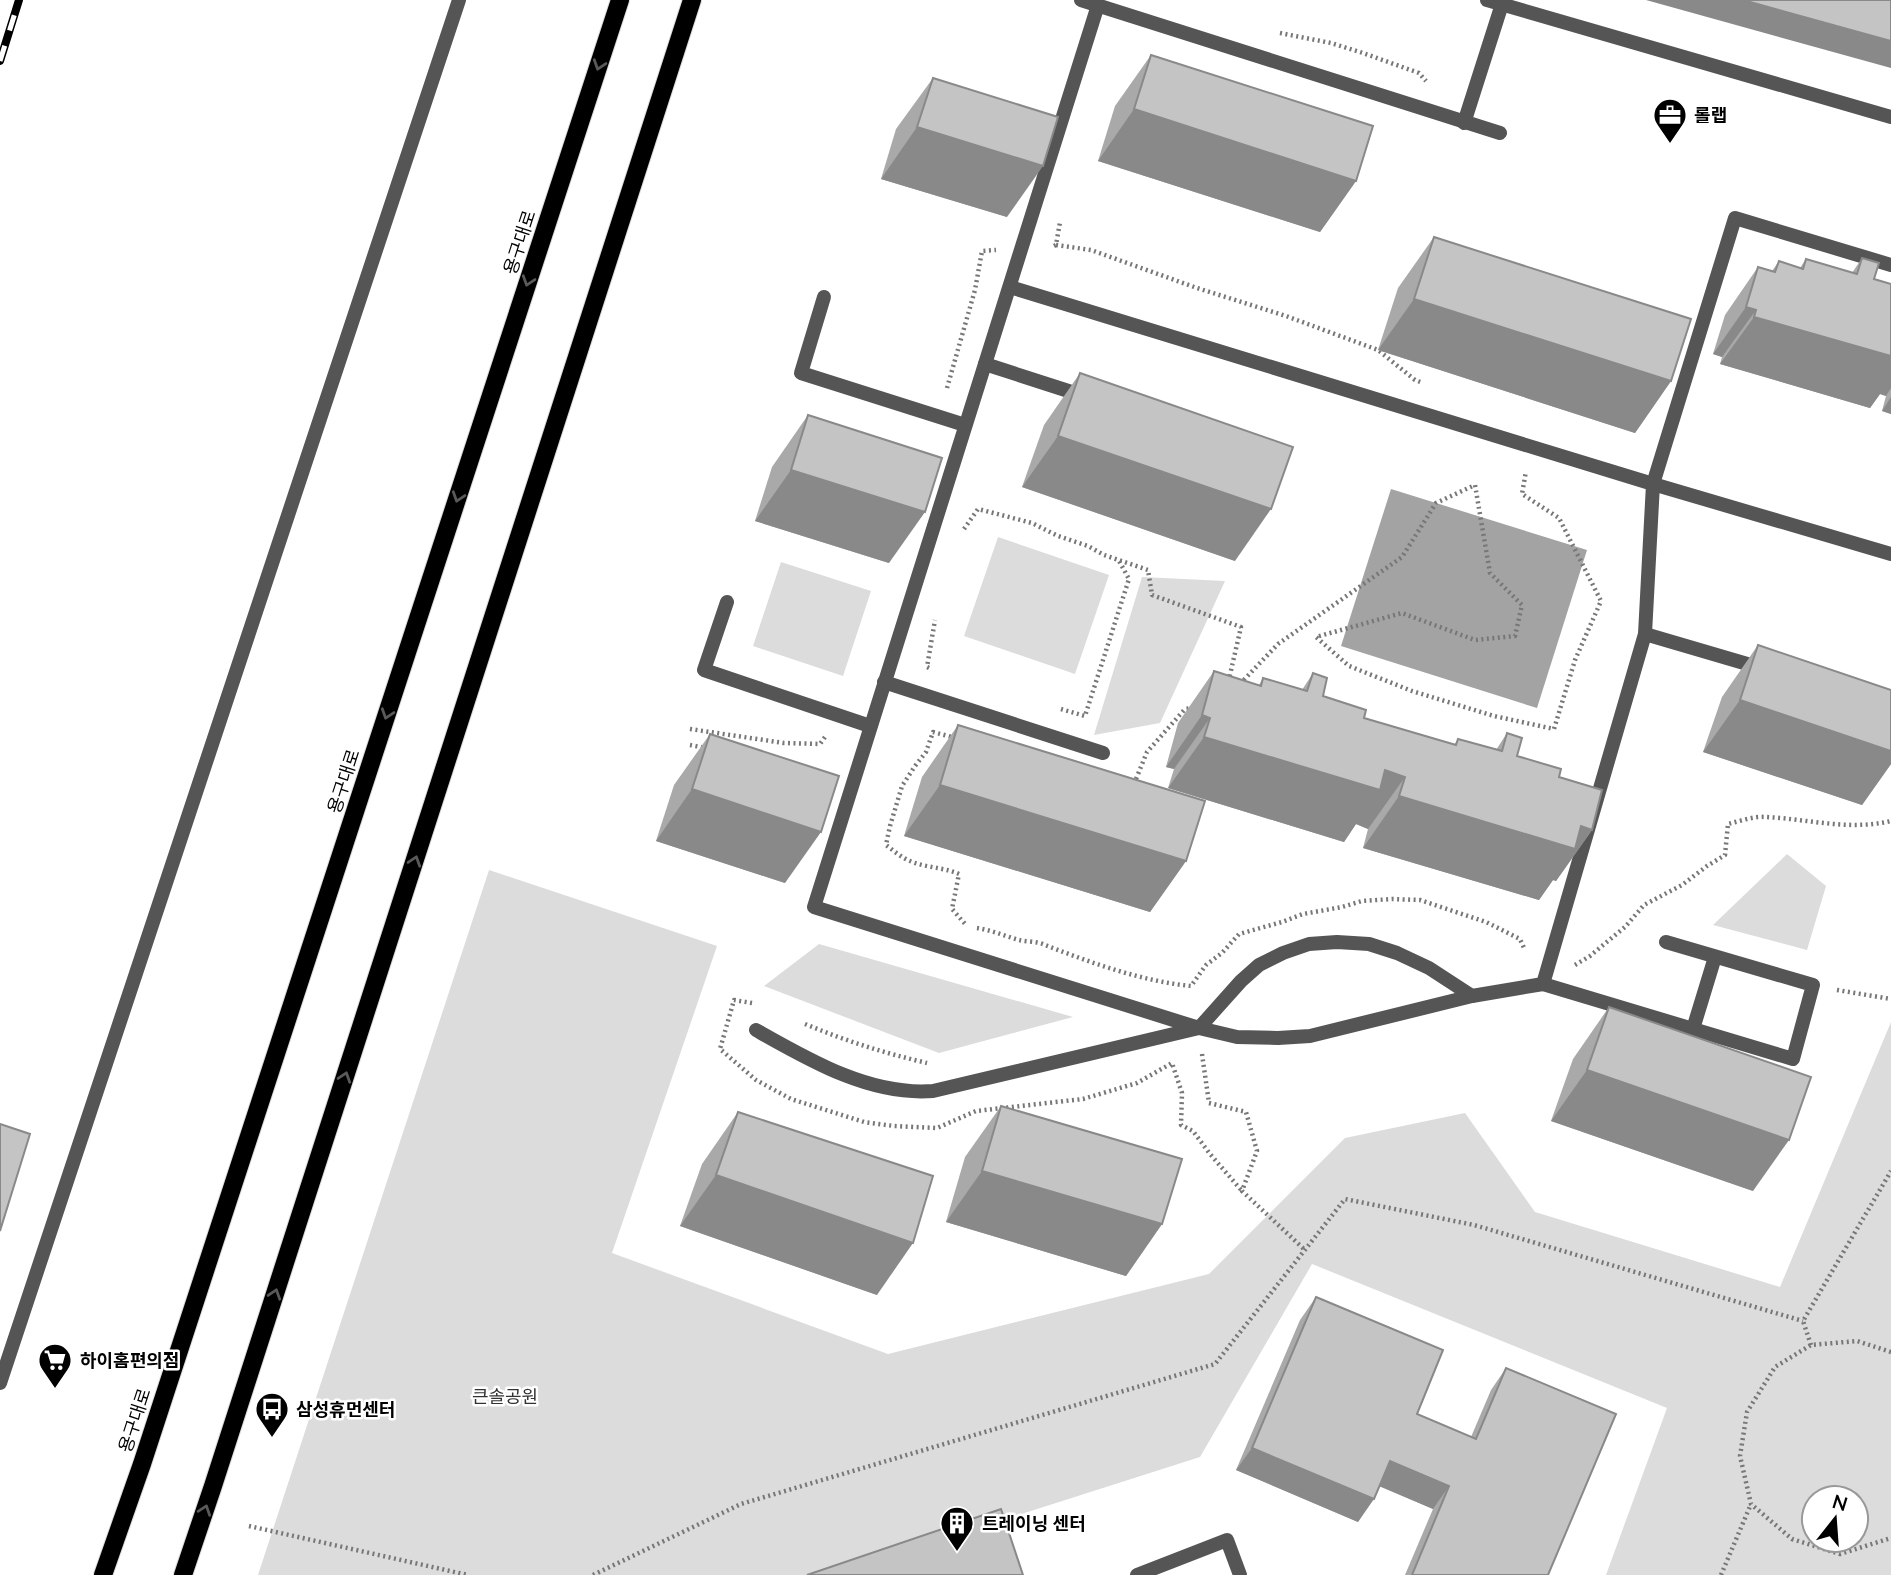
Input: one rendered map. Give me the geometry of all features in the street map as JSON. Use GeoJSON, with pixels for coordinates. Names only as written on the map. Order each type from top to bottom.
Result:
{"type":"FeatureCollection","features":[{"type":"Feature","properties":{"kind":"main road","name":"용구대로"},"geometry":{"type":"LineString","coordinates":[[103,1575],[147,1450],[620,0]]}},
{"type":"Feature","properties":{"kind":"main road"},"geometry":{"type":"LineString","coordinates":[[183,1575],[692,0]]}},
{"type":"Feature","properties":{"kind":"street"},"geometry":{"type":"LineString","coordinates":[[0,1383],[459,0]]}},
{"type":"Feature","properties":{"kind":"street"},"geometry":{"type":"LineString","coordinates":[[1082,0],[1500,133]]}},
{"type":"Feature","properties":{"kind":"street"},"geometry":{"type":"LineString","coordinates":[[1487,0],[1503,2],[1891,117]]}},
{"type":"Feature","properties":{"kind":"street"},"geometry":{"type":"LineString","coordinates":[[1464,123],[1503,2]]}},
{"type":"Feature","properties":{"kind":"street"},"geometry":{"type":"LineString","coordinates":[[1098,5],[814,907],[1199,1028],[1237,1037],[1310,1036],[1472,996],[1543,984],[1793,1059],[1813,985],[1666,943]]}},
{"type":"Feature","properties":{"kind":"street"},"geometry":{"type":"LineString","coordinates":[[1543,984],[1645,634],[1653,484],[1735,218],[1891,265]]}},
{"type":"Feature","properties":{"kind":"street"},"geometry":{"type":"LineString","coordinates":[[1010,287],[1891,554]]}},
{"type":"Feature","properties":{"kind":"street"},"geometry":{"type":"LineString","coordinates":[[824,297],[801,373],[965,425]]}},
{"type":"Feature","properties":{"kind":"street"},"geometry":{"type":"LineString","coordinates":[[985,365],[1103,402]]}},
{"type":"Feature","properties":{"kind":"street"},"geometry":{"type":"LineString","coordinates":[[727,602],[704,670],[870,726]]}},
{"type":"Feature","properties":{"kind":"street"},"geometry":{"type":"LineString","coordinates":[[1645,634],[1773,671]]}},
{"type":"Feature","properties":{"kind":"street"},"geometry":{"type":"LineString","coordinates":[[884,682],[1102,753]]}},
{"type":"Feature","properties":{"kind":"street"},"geometry":{"type":"LineString","coordinates":[[756,1030],[856,1079],[912,1093],[933,1091],[1199,1028],[1259,965],[1309,944],[1369,944],[1429,968],[1472,996]]}},
{"type":"Feature","properties":{"kind":"street"},"geometry":{"type":"LineString","coordinates":[[1693,1029],[1715,957]]}},
{"type":"Feature","properties":{"kind":"street"},"geometry":{"type":"LineString","coordinates":[[1137,1575],[1227,1540],[1240,1575]]}},
{"type":"Feature","properties":{"kind":"path"},"geometry":{"type":"LineString","coordinates":[[1056,245],[1091,250],[1378,350],[1415,380],[1426,384]]}},
{"type":"Feature","properties":{"kind":"path"},"geometry":{"type":"LineString","coordinates":[[1231,693],[1278,644],[1402,557],[1436,503],[1475,485],[1490,573],[1522,605],[1515,636],[1475,640],[1402,613],[1316,637],[1349,666],[1412,691],[1494,716],[1554,729],[1575,660],[1601,601],[1559,519],[1522,494],[1530,446]]}},
{"type":"Feature","properties":{"kind":"path"},"geometry":{"type":"LineString","coordinates":[[690,745],[716,750]]}},
{"type":"Feature","properties":{"kind":"path"},"geometry":{"type":"LineString","coordinates":[[1543,984],[1590,956],[1625,927],[1644,905],[1726,855],[1728,824],[1763,816],[1844,825],[1875,825],[1891,821]]}},
{"type":"Feature","properties":{"kind":"path"},"geometry":{"type":"LineString","coordinates":[[1813,985],[1891,999]]}},
{"type":"Feature","properties":{"kind":"path"},"geometry":{"type":"LineString","coordinates":[[759,1004],[734,1000],[720,1049],[757,1080],[791,1099],[864,1122],[937,1128],[976,1111],[1083,1098],[1137,1083],[1172,1063],[1182,1093],[1181,1125],[1193,1131],[1242,1191],[1305,1250]]}},
{"type":"Feature","properties":{"kind":"path"},"geometry":{"type":"LineString","coordinates":[[798,1021],[881,1052],[939,1065]]}},
{"type":"Feature","properties":{"kind":"path"},"geometry":{"type":"LineString","coordinates":[[1199,1028],[1209,1103],[1246,1112],[1257,1151],[1242,1191]]}},
{"type":"Feature","properties":{"kind":"path"},"geometry":{"type":"LineString","coordinates":[[1811,1345],[1803,1321],[1891,1171]]}},
{"type":"Feature","properties":{"kind":"path"},"geometry":{"type":"LineString","coordinates":[[593,1575],[741,1504],[1214,1364],[1345,1199],[1474,1225],[1803,1321]]}},
{"type":"Feature","properties":{"kind":"path"},"geometry":{"type":"LineString","coordinates":[[1721,1575],[1751,1504],[1740,1456],[1747,1412],[1775,1367],[1811,1345],[1857,1341],[1891,1352]]}},
{"type":"Feature","properties":{"kind":"path"},"geometry":{"type":"LineString","coordinates":[[1751,1504],[1792,1539],[1840,1554],[1891,1538]]}},
{"type":"Feature","properties":{"kind":"path"},"geometry":{"type":"LineString","coordinates":[[249,1526],[468,1575]]}},
{"type":"Feature","properties":{"kind":"green space"},"geometry":{"type":"Polygon","coordinates":[[[998,537],[1109,575],[1075,674],[964,636],[998,537]]]}},
{"type":"Feature","properties":{"kind":"green space"},"geometry":{"type":"Polygon","coordinates":[[[781,562],[871,591],[843,676],[753,646],[781,562]]]}},
{"type":"Feature","properties":{"kind":"green space"},"geometry":{"type":"Polygon","coordinates":[[[1142,577],[1225,581],[1160,723],[1094,735],[1142,577]]]}},
{"type":"Feature","properties":{"kind":"green space"},"geometry":{"type":"Polygon","coordinates":[[[1787,854],[1826,886],[1807,950],[1713,925],[1787,854]]]}},
{"type":"Feature","properties":{"kind":"green space","name":"큰솔공원"},"geometry":{"type":"Polygon","coordinates":[[[489,870],[717,946],[612,1253],[888,1354],[1209,1274],[1345,1138],[1465,1113],[1535,1212],[1780,1287],[1891,1022],[1891,1575],[1606,1575],[1667,1408],[1312,1264],[1200,1457],[830,1575],[258,1575],[489,870]]]}},
{"type":"Feature","properties":{"kind":"green space"},"geometry":{"type":"Polygon","coordinates":[[[819,944],[1073,1017],[939,1053],[764,986],[819,944]]]}},
{"type":"Feature","properties":{"kind":"shaded area"},"geometry":{"type":"Polygon","coordinates":[[[1391,489],[1587,550],[1537,708],[1341,646],[1391,489]]]}},
{"type":"Feature","properties":{"kind":"building"},"geometry":{"type":"Polygon","coordinates":[[[1743,0],[1891,0],[1891,41],[1743,0]]]}},
{"type":"Feature","properties":{"kind":"building"},"geometry":{"type":"Polygon","coordinates":[[[1151,55],[1373,126],[1356,181],[1134,109],[1151,55]]]}},
{"type":"Feature","properties":{"kind":"building"},"geometry":{"type":"Polygon","coordinates":[[[933,78],[1058,117],[1043,166],[917,127],[933,78]]]}},
{"type":"Feature","properties":{"kind":"building"},"geometry":{"type":"Polygon","coordinates":[[[1434,237],[1691,319],[1671,381],[1414,299],[1434,237]]]}},
{"type":"Feature","properties":{"kind":"building"},"geometry":{"type":"Polygon","coordinates":[[[1862,258],[1879,263],[1874,279],[1891,284],[1891,356],[1754,317],[1756,310],[1746,307],[1758,267],[1775,272],[1779,261],[1803,269],[1806,259],[1857,274],[1862,258]]]}},
{"type":"Feature","properties":{"kind":"building"},"geometry":{"type":"Polygon","coordinates":[[[1080,373],[1293,447],[1271,509],[1058,436],[1080,373]]]}},
{"type":"Feature","properties":{"kind":"building"},"geometry":{"type":"Polygon","coordinates":[[[808,415],[942,458],[925,512],[791,470],[808,415]]]}},
{"type":"Feature","properties":{"kind":"building"},"geometry":{"type":"Polygon","coordinates":[[[1758,645],[1891,690],[1891,751],[1740,700],[1758,645]]]}},
{"type":"Feature","properties":{"kind":"building"},"geometry":{"type":"Polygon","coordinates":[[[1214,671],[1261,686],[1263,678],[1307,691],[1313,673],[1327,678],[1323,696],[1366,710],[1364,718],[1456,745],[1458,739],[1502,751],[1507,733],[1522,738],[1517,756],[1561,769],[1559,777],[1602,790],[1592,830],[1581,826],[1575,849],[1399,796],[1405,777],[1385,770],[1380,790],[1204,737],[1210,718],[1202,715],[1214,671]]]}},
{"type":"Feature","properties":{"kind":"building"},"geometry":{"type":"Polygon","coordinates":[[[958,725],[1205,801],[1186,861],[940,785],[958,725]]]}},
{"type":"Feature","properties":{"kind":"building"},"geometry":{"type":"Polygon","coordinates":[[[710,734],[839,776],[821,832],[692,789],[710,734]]]}},
{"type":"Feature","properties":{"kind":"building"},"geometry":{"type":"Polygon","coordinates":[[[1609,1007],[1811,1077],[1789,1140],[1587,1070],[1609,1007]]]}},
{"type":"Feature","properties":{"kind":"building"},"geometry":{"type":"Polygon","coordinates":[[[1001,1106],[1182,1159],[1162,1224],[982,1171],[1001,1106]]]}},
{"type":"Feature","properties":{"kind":"building"},"geometry":{"type":"Polygon","coordinates":[[[738,1112],[933,1176],[913,1243],[716,1175],[738,1112]]]}},
{"type":"Feature","properties":{"kind":"building"},"geometry":{"type":"Polygon","coordinates":[[[0,1124],[30,1134],[0,1231],[0,1124]]]}},
{"type":"Feature","properties":{"kind":"building"},"geometry":{"type":"Polygon","coordinates":[[[1316,1297],[1443,1350],[1417,1414],[1476,1439],[1506,1368],[1616,1414],[1548,1575],[1412,1575],[1449,1486],[1390,1461],[1374,1499],[1252,1448],[1316,1297]]]}},
{"type":"Feature","properties":{"kind":"building"},"geometry":{"type":"Polygon","coordinates":[[[1001,1509],[1023,1575],[807,1575],[1001,1509]]]}},
{"type":"Feature","properties":{"kind":"railway"},"geometry":{"type":"LineString","coordinates":[[0,61],[19,0]]}},
{"type":"Feature","properties":{"kind":"place","name":"롤랩"},"geometry":{"type":"Point","coordinates":[1670,145]}},
{"type":"Feature","properties":{"kind":"place","name":"하이홈편의점"},"geometry":{"type":"Point","coordinates":[55,1390]}},
{"type":"Feature","properties":{"kind":"place","name":"삼성휴먼센터"},"geometry":{"type":"Point","coordinates":[272,1439]}},
{"type":"Feature","properties":{"kind":"place","name":"트레이닝 센터"},"geometry":{"type":"Point","coordinates":[957,1553]}}]}
